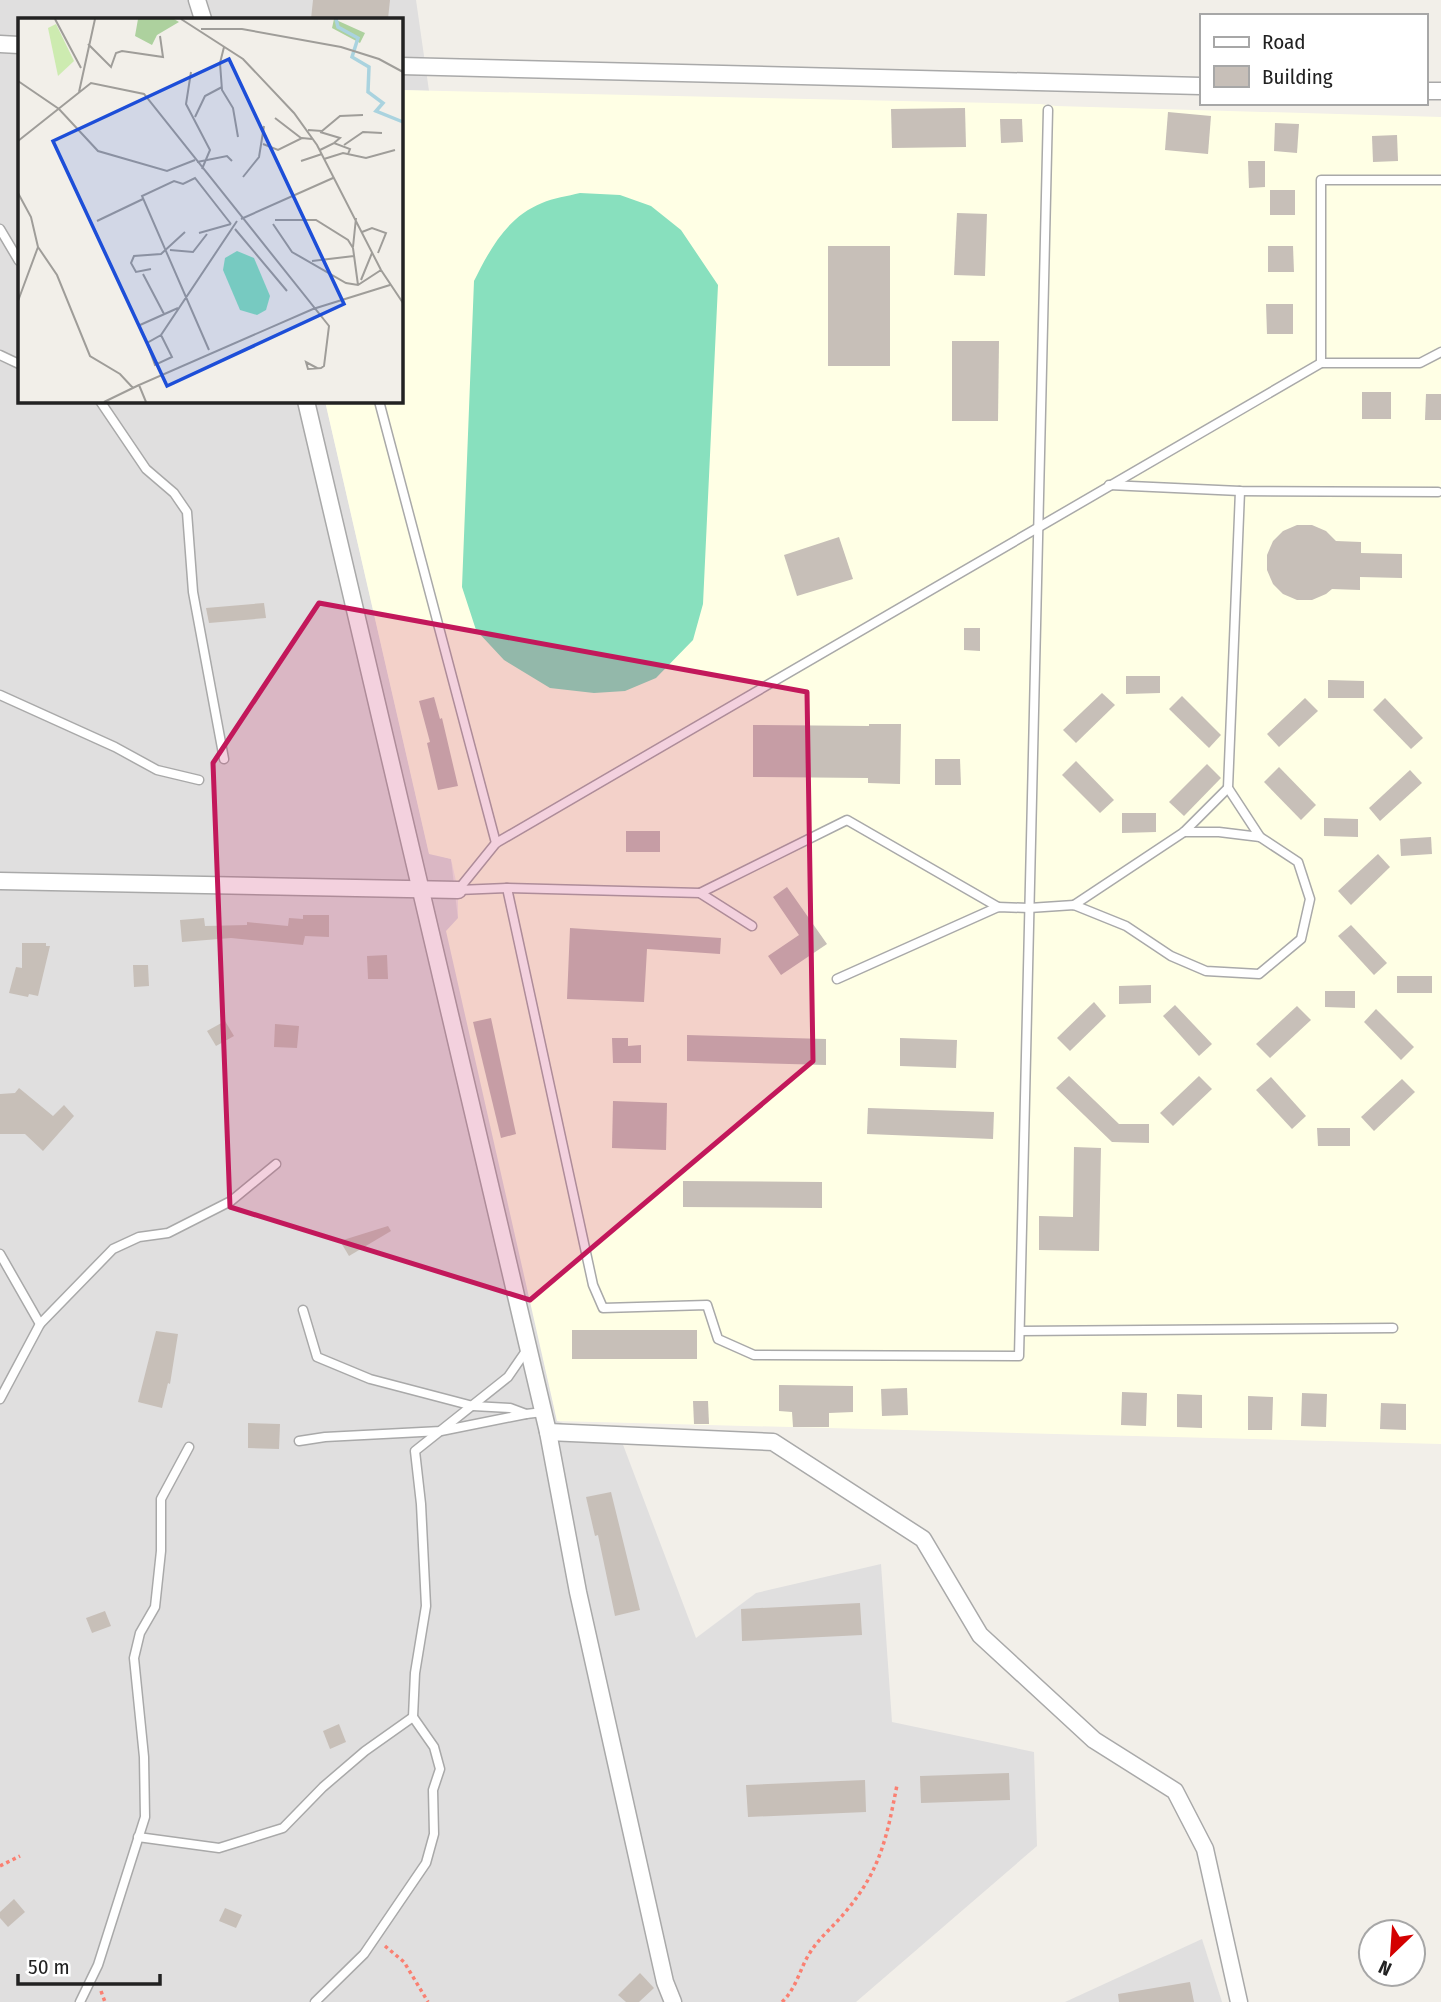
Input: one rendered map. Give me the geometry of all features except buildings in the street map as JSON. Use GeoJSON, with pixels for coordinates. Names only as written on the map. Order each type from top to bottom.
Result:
{"type":"FeatureCollection","features":[{"type":"Feature","properties":{"kind":"street"},"geometry":{"type":"LineString","coordinates":[[197,0],[203,18]]}},
{"type":"Feature","properties":{"kind":"street"},"geometry":{"type":"LineString","coordinates":[[0,44],[18,45]]}},
{"type":"Feature","properties":{"kind":"street"},"geometry":{"type":"LineString","coordinates":[[402,66],[1200,86]]}},
{"type":"Feature","properties":{"kind":"street"},"geometry":{"type":"LineString","coordinates":[[306,402],[548,1432],[578,1592],[665,1982],[673,2002]]}},
{"type":"Feature","properties":{"kind":"street"},"geometry":{"type":"LineString","coordinates":[[0,881],[457,890]]}},
{"type":"Feature","properties":{"kind":"street"},"geometry":{"type":"LineString","coordinates":[[548,1432],[773,1442],[923,1539],[980,1635],[1094,1740],[1175,1791],[1205,1849],[1239,2002]]}},
{"type":"Feature","properties":{"kind":"lane"},"geometry":{"type":"LineString","coordinates":[[508,888],[593,1285],[603,1308],[708,1305],[718,1339],[754,1355],[1019,1356],[1048,110]]}},
{"type":"Feature","properties":{"kind":"lane"},"geometry":{"type":"LineString","coordinates":[[1321,363],[1321,180],[1441,180]]}},
{"type":"Feature","properties":{"kind":"lane"},"geometry":{"type":"LineString","coordinates":[[0,229],[18,259]]}},
{"type":"Feature","properties":{"kind":"lane"},"geometry":{"type":"LineString","coordinates":[[457,890],[496,843],[1321,363],[1420,363],[1441,352]]}},
{"type":"Feature","properties":{"kind":"lane"},"geometry":{"type":"LineString","coordinates":[[0,355],[18,364]]}},
{"type":"Feature","properties":{"kind":"lane"},"geometry":{"type":"LineString","coordinates":[[101,402],[146,469],[174,493],[187,512],[193,592],[224,759]]}},
{"type":"Feature","properties":{"kind":"lane"},"geometry":{"type":"LineString","coordinates":[[379,402],[496,843]]}},
{"type":"Feature","properties":{"kind":"lane"},"geometry":{"type":"LineString","coordinates":[[1109,485],[1240,491],[1438,492]]}},
{"type":"Feature","properties":{"kind":"lane"},"geometry":{"type":"LineString","coordinates":[[837,979],[998,907],[1074,905],[1126,926],[1171,956],[1206,971],[1259,974],[1301,939],[1310,899],[1298,862],[1260,837],[1228,788],[1240,491]]}},
{"type":"Feature","properties":{"kind":"lane"},"geometry":{"type":"LineString","coordinates":[[0,695],[115,747],[157,770],[199,780]]}},
{"type":"Feature","properties":{"kind":"lane"},"geometry":{"type":"LineString","coordinates":[[1074,905],[1184,832],[1228,788]]}},
{"type":"Feature","properties":{"kind":"lane"},"geometry":{"type":"LineString","coordinates":[[457,890],[508,888],[699,893],[847,820],[998,907]]}},
{"type":"Feature","properties":{"kind":"lane"},"geometry":{"type":"LineString","coordinates":[[1184,832],[1219,832],[1260,837]]}},
{"type":"Feature","properties":{"kind":"lane"},"geometry":{"type":"LineString","coordinates":[[699,893],[752,926]]}},
{"type":"Feature","properties":{"kind":"lane"},"geometry":{"type":"LineString","coordinates":[[0,1399],[40,1324],[113,1249],[139,1237],[168,1233],[231,1201],[276,1164]]}},
{"type":"Feature","properties":{"kind":"lane"},"geometry":{"type":"LineString","coordinates":[[0,1254],[40,1324]]}},
{"type":"Feature","properties":{"kind":"lane"},"geometry":{"type":"LineString","coordinates":[[303,1310],[317,1357],[370,1379],[473,1406],[510,1408],[526,1414]]}},
{"type":"Feature","properties":{"kind":"lane"},"geometry":{"type":"LineString","coordinates":[[1020,1331],[1393,1328]]}},
{"type":"Feature","properties":{"kind":"lane"},"geometry":{"type":"LineString","coordinates":[[315,2002],[364,1954],[426,1863],[434,1833],[433,1790],[440,1769],[434,1747],[413,1717],[415,1673],[426,1606],[421,1504],[415,1451],[508,1377],[528,1348]]}},
{"type":"Feature","properties":{"kind":"lane"},"geometry":{"type":"LineString","coordinates":[[299,1441],[325,1437],[441,1431],[543,1412]]}},
{"type":"Feature","properties":{"kind":"lane"},"geometry":{"type":"LineString","coordinates":[[80,2002],[98,1965],[145,1817],[144,1757],[134,1658],[141,1633],[155,1607],[161,1551],[161,1499],[190,1447]]}},
{"type":"Feature","properties":{"kind":"lane"},"geometry":{"type":"LineString","coordinates":[[138,1837],[219,1848],[283,1828],[323,1787],[365,1751],[413,1717]]}},
{"type":"Feature","properties":{"kind":"path"},"geometry":{"type":"LineString","coordinates":[[782,2002],[790,1994],[811,1951],[872,1877],[886,1841],[897,1785]]}},
{"type":"Feature","properties":{"kind":"path"},"geometry":{"type":"LineString","coordinates":[[0,1866],[20,1856]]}},
{"type":"Feature","properties":{"kind":"path"},"geometry":{"type":"LineString","coordinates":[[375,1938],[404,1962],[428,2002]]}},
{"type":"Feature","properties":{"kind":"highlighted area"},"geometry":{"type":"Polygon","coordinates":[[[319,603],[807,692],[813,1061],[530,1300],[230,1207],[213,763],[319,603]]]}},
{"type":"Feature","properties":{"kind":"shaded area"},"geometry":{"type":"Polygon","coordinates":[[[0,0],[416,0],[429,91],[402,90],[402,18],[18,18],[18,402],[325,402],[429,853],[451,859],[458,919],[557,1421],[622,1442],[696,1638],[756,1593],[881,1564],[892,1722],[1034,1752],[1037,1846],[856,2002],[0,2002],[0,0]]]}},
{"type":"Feature","properties":{"kind":"shaded area"},"geometry":{"type":"Polygon","coordinates":[[[402,90],[1040,104],[1441,117],[1441,1444],[557,1421],[446,931],[458,918],[458,890],[451,859],[429,854],[325,402],[402,402],[402,90]]]}},
{"type":"Feature","properties":{"kind":"shaded area"},"geometry":{"type":"Polygon","coordinates":[[[1202,1939],[1222,2002],[1065,2002],[1202,1939]]]}},
{"type":"Feature","properties":{"kind":"green space"},"geometry":{"type":"Polygon","coordinates":[[[580,193],[620,195],[651,206],[681,230],[718,285],[703,604],[693,640],[656,678],[625,691],[594,693],[550,688],[504,660],[476,630],[462,587],[474,281],[486,257],[509,225],[546,201],[580,193]]]}}]}
